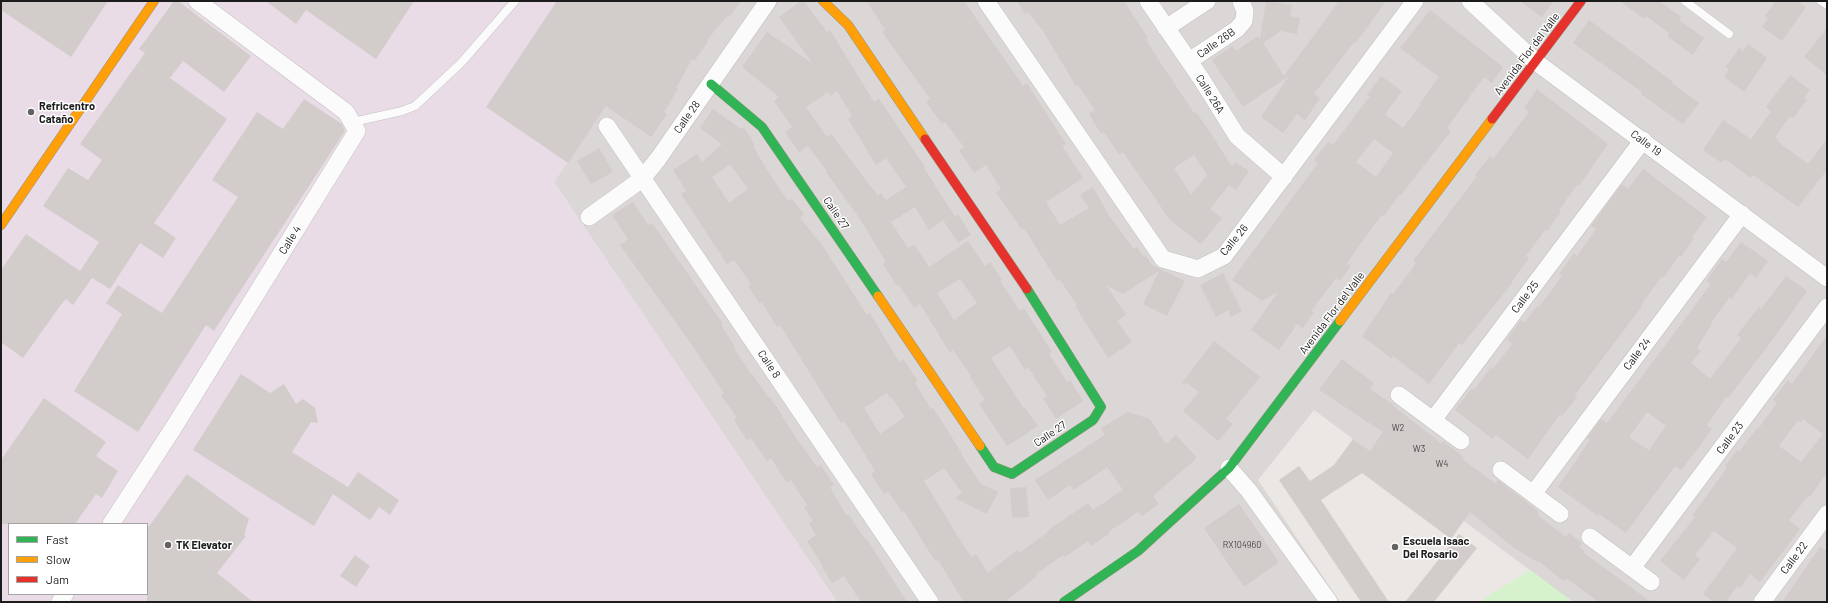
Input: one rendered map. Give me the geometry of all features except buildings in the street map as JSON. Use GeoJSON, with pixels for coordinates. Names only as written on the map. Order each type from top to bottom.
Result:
{"type":"FeatureCollection","features":[{"type":"Feature","properties":{"kind":"street"},"geometry":{"type":"LineString","coordinates":[[1,225],[154,1]]}},
{"type":"Feature","properties":{"kind":"street"},"geometry":{"type":"LineString","coordinates":[[197,1],[346,112],[353,122]]}},
{"type":"Feature","properties":{"kind":"street","name":"Calle 28"},"geometry":{"type":"LineString","coordinates":[[589,217],[642,179],[658,159],[768,1]]}},
{"type":"Feature","properties":{"kind":"street","name":"Calle 27"},"geometry":{"type":"LineString","coordinates":[[711,84],[762,127],[994,467],[1012,474],[1093,420],[1101,406],[1040,308],[848,25],[823,1]]}},
{"type":"Feature","properties":{"kind":"street","name":"Calle 26"},"geometry":{"type":"LineString","coordinates":[[986,1],[1164,259],[1198,270],[1224,256],[1415,1]]}},
{"type":"Feature","properties":{"kind":"street","name":"Calle 26A"},"geometry":{"type":"LineString","coordinates":[[1148,1],[1189,61],[1237,136],[1284,177]]}},
{"type":"Feature","properties":{"kind":"street"},"geometry":{"type":"LineString","coordinates":[[1166,28],[1207,1]]}},
{"type":"Feature","properties":{"kind":"street","name":"Calle 26B"},"geometry":{"type":"LineString","coordinates":[[1189,61],[1237,29],[1244,21],[1245,11],[1241,1]]}},
{"type":"Feature","properties":{"kind":"street","name":"Calle 19"},"geometry":{"type":"LineString","coordinates":[[1470,1],[1536,62],[1827,278]]}},
{"type":"Feature","properties":{"kind":"street","name":"Avenida Flor del Valle"},"geometry":{"type":"LineString","coordinates":[[1064,602],[1138,551],[1229,468],[1581,1]]}},
{"type":"Feature","properties":{"kind":"street","name":"Calle 4"},"geometry":{"type":"LineString","coordinates":[[112,523],[174,427],[357,131],[353,122]]}},
{"type":"Feature","properties":{"kind":"street","name":"Calle 8"},"geometry":{"type":"LineString","coordinates":[[607,126],[930,602]]}},
{"type":"Feature","properties":{"kind":"street","name":"Calle 25"},"geometry":{"type":"LineString","coordinates":[[1433,420],[1643,140]]}},
{"type":"Feature","properties":{"kind":"street","name":"Calle 24"},"geometry":{"type":"LineString","coordinates":[[1533,494],[1742,214]]}},
{"type":"Feature","properties":{"kind":"street","name":"Calle 23"},"geometry":{"type":"LineString","coordinates":[[1632,568],[1827,307]]}},
{"type":"Feature","properties":{"kind":"street"},"geometry":{"type":"LineString","coordinates":[[1399,395],[1461,441]]}},
{"type":"Feature","properties":{"kind":"street"},"geometry":{"type":"LineString","coordinates":[[1229,468],[1249,491],[1329,602]]}},
{"type":"Feature","properties":{"kind":"street"},"geometry":{"type":"LineString","coordinates":[[1501,470],[1560,514]]}},
{"type":"Feature","properties":{"kind":"street","name":"Calle 22"},"geometry":{"type":"LineString","coordinates":[[1762,602],[1827,514]]}},
{"type":"Feature","properties":{"kind":"street"},"geometry":{"type":"LineString","coordinates":[[1590,537],[1651,582]]}},
{"type":"Feature","properties":{"kind":"lane"},"geometry":{"type":"LineString","coordinates":[[353,122],[402,111],[416,106],[461,63],[515,1]]}},
{"type":"Feature","properties":{"kind":"lane"},"geometry":{"type":"LineString","coordinates":[[1685,1],[1729,34]]}},
{"type":"Feature","properties":{"kind":"lane"},"geometry":{"type":"LineString","coordinates":[[1821,1],[1827,5]]}},
{"type":"Feature","properties":{"kind":"shaded area"},"geometry":{"type":"Polygon","coordinates":[[[1,1],[678,1],[554,182],[837,602],[1,602],[1,1]]]}},
{"type":"Feature","properties":{"kind":"shaded area"},"geometry":{"type":"Polygon","coordinates":[[[678,1],[1827,1],[1827,602],[1573,602],[1314,410],[1258,480],[1340,602],[837,602],[554,182],[678,1]]]}},
{"type":"Feature","properties":{"kind":"green space"},"geometry":{"type":"Polygon","coordinates":[[[1530,570],[1573,602],[1479,602],[1530,570]]]}},
{"type":"Feature","properties":{"kind":"traffic: fast"},"geometry":{"type":"LineString","coordinates":[[711,84],[762,127],[878,296]]}},
{"type":"Feature","properties":{"kind":"traffic: fast"},"geometry":{"type":"LineString","coordinates":[[980,446],[994,467],[1012,474],[1093,420],[1101,407],[1027,289]]}},
{"type":"Feature","properties":{"kind":"traffic: fast"},"geometry":{"type":"LineString","coordinates":[[1064,602],[1138,551],[1229,468],[1340,321]]}},
{"type":"Feature","properties":{"kind":"traffic: slow"},"geometry":{"type":"LineString","coordinates":[[1,225],[154,1]]}},
{"type":"Feature","properties":{"kind":"traffic: slow"},"geometry":{"type":"LineString","coordinates":[[823,1],[848,25],[925,139]]}},
{"type":"Feature","properties":{"kind":"traffic: slow"},"geometry":{"type":"LineString","coordinates":[[1340,321],[1492,119]]}},
{"type":"Feature","properties":{"kind":"traffic: slow"},"geometry":{"type":"LineString","coordinates":[[878,296],[980,446]]}},
{"type":"Feature","properties":{"kind":"traffic: jam"},"geometry":{"type":"LineString","coordinates":[[1492,119],[1581,1]]}},
{"type":"Feature","properties":{"kind":"traffic: jam"},"geometry":{"type":"LineString","coordinates":[[925,139],[1027,289]]}},
{"type":"Feature","properties":{"kind":"place","name":"Refricentro Cataño"},"geometry":{"type":"Point","coordinates":[31,112]}},
{"type":"Feature","properties":{"kind":"place","name":"TK Elevator"},"geometry":{"type":"Point","coordinates":[168,545]}},
{"type":"Feature","properties":{"kind":"place","name":"Escuela Isaac Del Rosario"},"geometry":{"type":"Point","coordinates":[1395,547]}}]}
